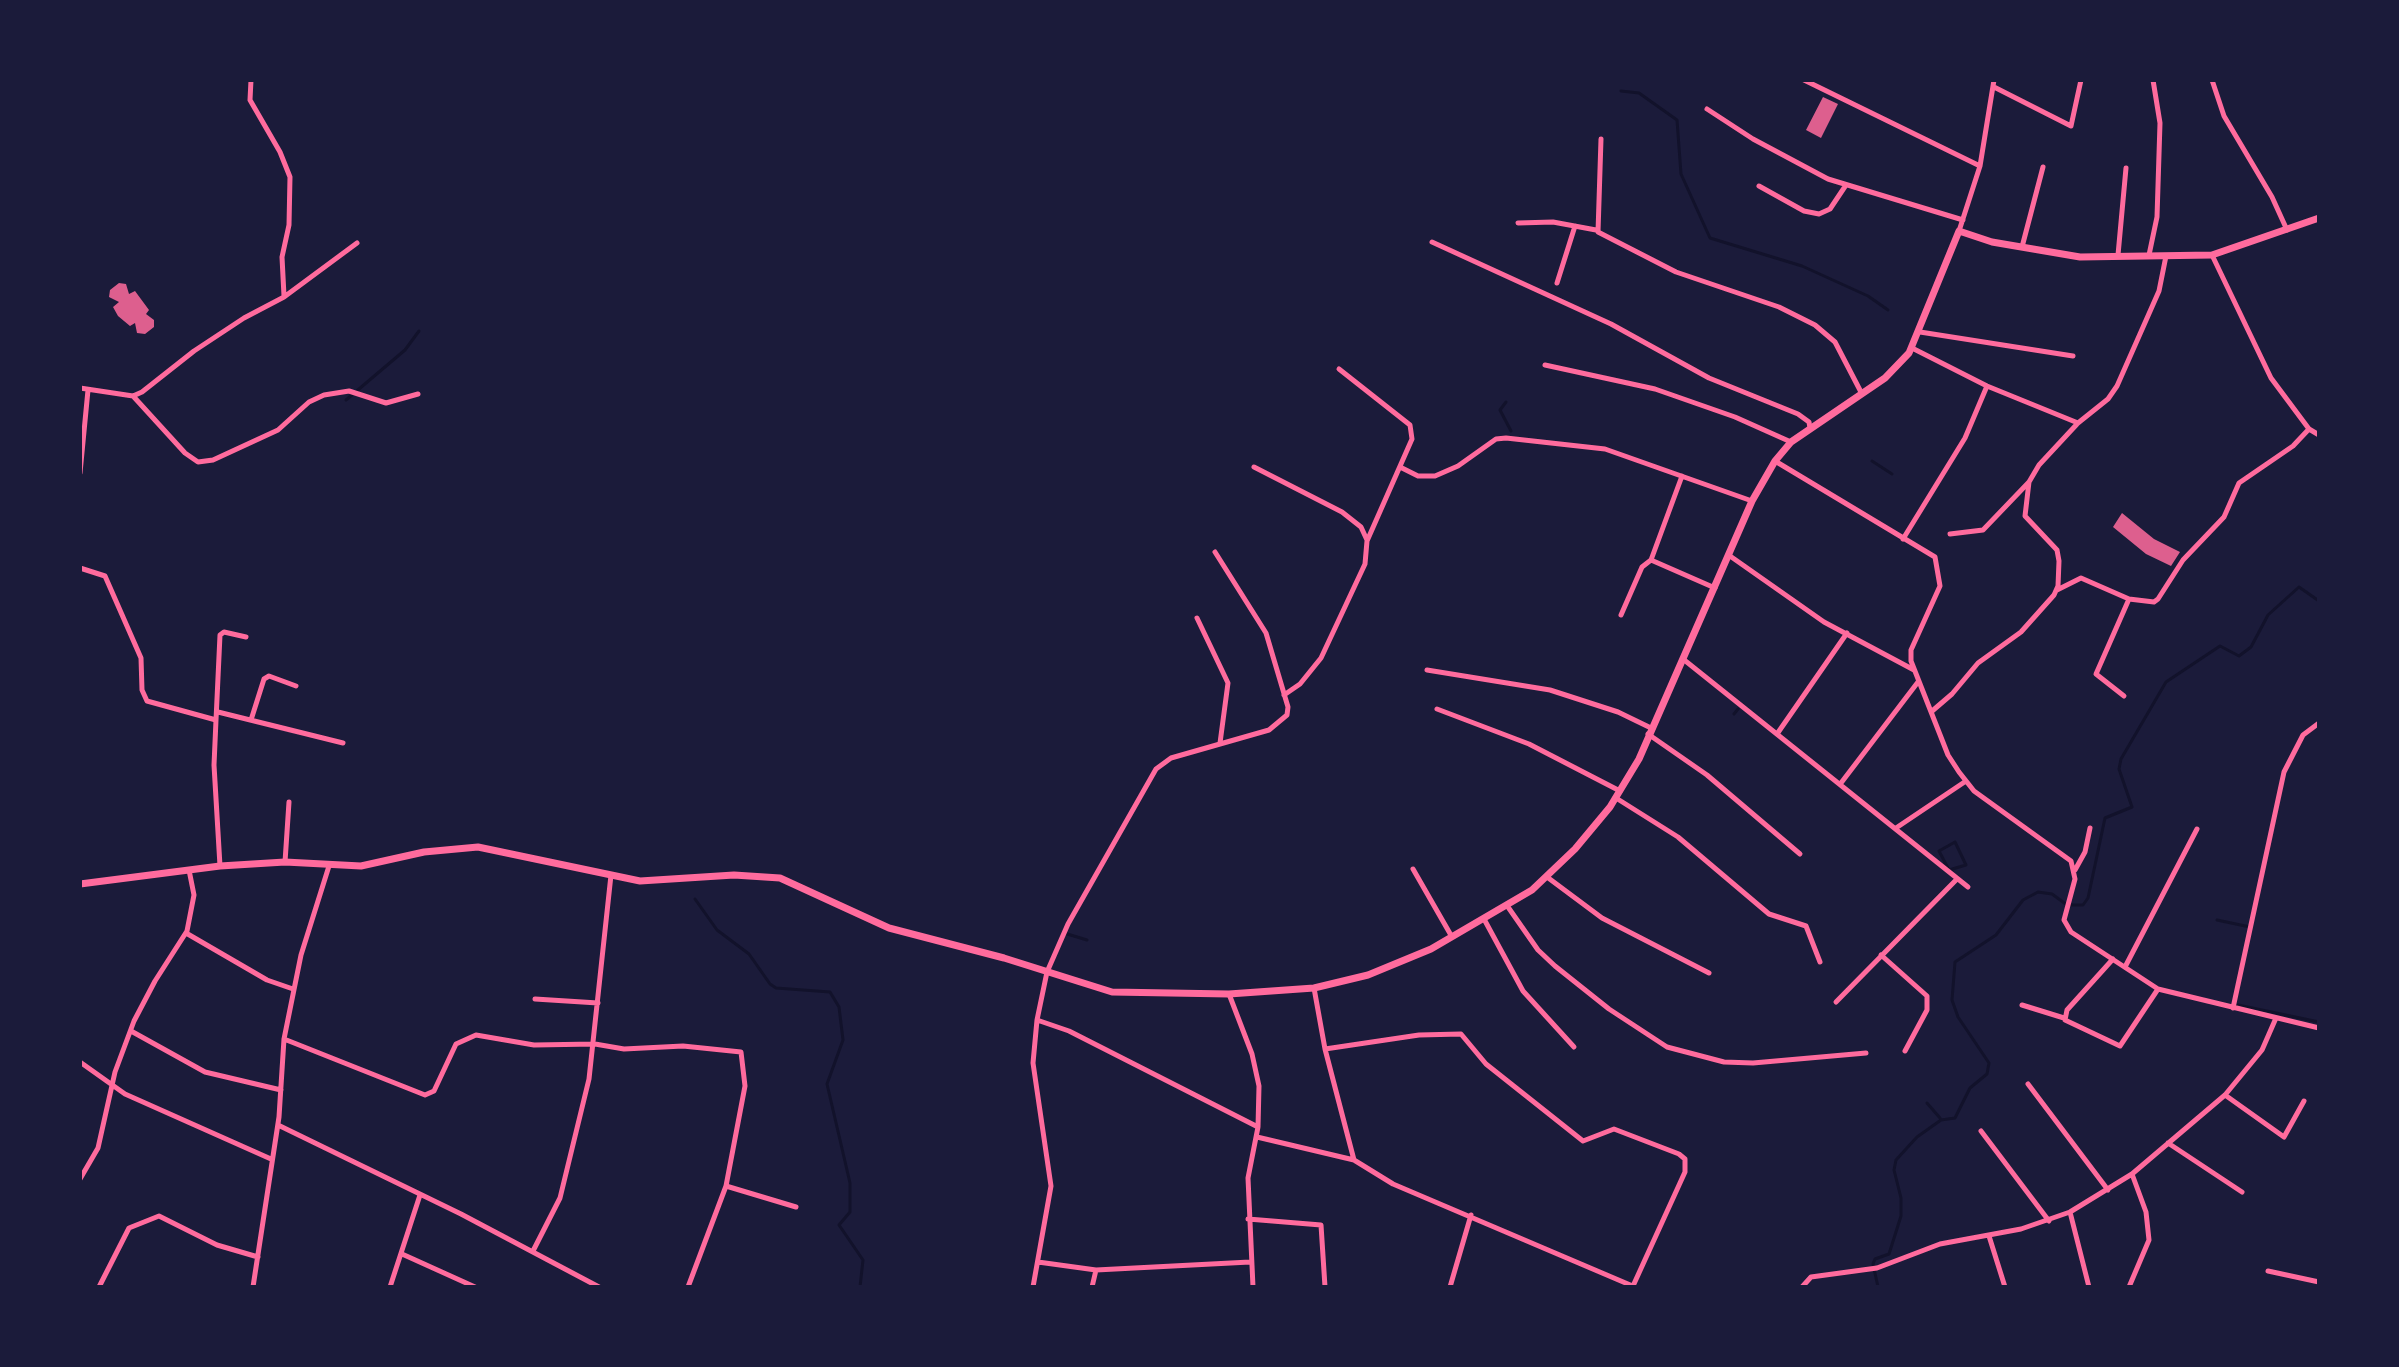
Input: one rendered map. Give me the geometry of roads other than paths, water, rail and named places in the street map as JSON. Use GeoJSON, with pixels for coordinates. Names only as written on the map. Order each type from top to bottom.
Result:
{"type":"FeatureCollection","features":[{"type":"Feature","properties":{"kind":"street"},"geometry":{"type":"LineString","coordinates":[[251,80],[250,100],[280,152],[290,177],[289,225],[282,257],[284,297]]}},
{"type":"Feature","properties":{"kind":"street"},"geometry":{"type":"LineString","coordinates":[[1804,80],[1980,166]]}},
{"type":"Feature","properties":{"kind":"street"},"geometry":{"type":"LineString","coordinates":[[80,884],[220,866],[285,862],[361,866],[424,852],[478,847],[640,881],[734,875],[780,878],[889,928],[1112,992],[1229,994],[1314,988],[1368,975],[1453,938],[1508,907],[1547,877],[1575,849],[1617,795],[1639,759],[1752,501],[1775,461],[1791,442],[1885,378],[1912,348],[1959,231],[1980,166],[1993,83],[2071,126],[2081,80]]}},
{"type":"Feature","properties":{"kind":"street"},"geometry":{"type":"LineString","coordinates":[[2149,255],[2157,217],[2160,123],[2153,80]]}},
{"type":"Feature","properties":{"kind":"street"},"geometry":{"type":"LineString","coordinates":[[2212,80],[2224,116],[2272,197],[2287,230]]}},
{"type":"Feature","properties":{"kind":"street"},"geometry":{"type":"LineString","coordinates":[[1707,109],[1807,170],[1963,220]]}},
{"type":"Feature","properties":{"kind":"street"},"geometry":{"type":"LineString","coordinates":[[1596,230],[1602,194],[1601,139]]}},
{"type":"Feature","properties":{"kind":"street"},"geometry":{"type":"LineString","coordinates":[[2022,247],[2043,167]]}},
{"type":"Feature","properties":{"kind":"street"},"geometry":{"type":"LineString","coordinates":[[2118,255],[2126,168]]}},
{"type":"Feature","properties":{"kind":"street"},"geometry":{"type":"LineString","coordinates":[[1759,186],[1804,211],[1819,214],[1830,209],[1846,185]]}},
{"type":"Feature","properties":{"kind":"street"},"geometry":{"type":"LineString","coordinates":[[1959,231],[2022,247],[2080,257],[2212,255],[2319,218]]}},
{"type":"Feature","properties":{"kind":"street"},"geometry":{"type":"LineString","coordinates":[[1518,223],[1553,222],[1596,230],[1676,272],[1779,307],[1815,325],[1835,342],[1862,394]]}},
{"type":"Feature","properties":{"kind":"street"},"geometry":{"type":"LineString","coordinates":[[1557,283],[1575,226]]}},
{"type":"Feature","properties":{"kind":"street"},"geometry":{"type":"LineString","coordinates":[[1432,242],[1611,324],[1709,378],[1798,414],[1809,422],[1810,429]]}},
{"type":"Feature","properties":{"kind":"street"},"geometry":{"type":"LineString","coordinates":[[133,396],[194,351],[284,297],[357,243]]}},
{"type":"Feature","properties":{"kind":"street"},"geometry":{"type":"LineString","coordinates":[[2212,255],[2271,378],[2309,429],[2319,435]]}},
{"type":"Feature","properties":{"kind":"street"},"geometry":{"type":"LineString","coordinates":[[1950,534],[1983,530],[2029,482],[2039,465],[2078,423],[2108,399],[2117,386],[2159,291],[2166,256]]}},
{"type":"Feature","properties":{"kind":"street"},"geometry":{"type":"LineString","coordinates":[[1920,332],[2073,356]]}},
{"type":"Feature","properties":{"kind":"street"},"geometry":{"type":"LineString","coordinates":[[1912,348],[1987,386],[2078,423]]}},
{"type":"Feature","properties":{"kind":"street"},"geometry":{"type":"LineString","coordinates":[[1545,365],[1655,389],[1735,417],[1791,442]]}},
{"type":"Feature","properties":{"kind":"street"},"geometry":{"type":"LineString","coordinates":[[1284,695],[1300,684],[1321,658],[1365,564],[1367,541],[1412,439],[1412,427],[1339,369]]}},
{"type":"Feature","properties":{"kind":"street"},"geometry":{"type":"LineString","coordinates":[[1903,539],[1965,438],[1987,386]]}},
{"type":"Feature","properties":{"kind":"street"},"geometry":{"type":"LineString","coordinates":[[80,388],[133,396],[185,453],[198,462],[213,460],[278,430],[309,402],[324,395],[349,391],[386,403],[418,394]]}},
{"type":"Feature","properties":{"kind":"street"},"geometry":{"type":"LineString","coordinates":[[80,473],[88,390]]}},
{"type":"Feature","properties":{"kind":"street"},"geometry":{"type":"LineString","coordinates":[[1931,712],[1952,694],[1978,663],[2021,632],[2056,591],[2081,578],[2129,599],[2154,602],[2183,560],[2224,517],[2239,483],[2293,446],[2309,429]]}},
{"type":"Feature","properties":{"kind":"street"},"geometry":{"type":"LineString","coordinates":[[1400,467],[1418,476],[1435,476],[1458,466],[1496,439],[1506,438],[1605,449],[1752,501]]}},
{"type":"Feature","properties":{"kind":"street"},"geometry":{"type":"LineString","coordinates":[[1775,461],[1935,557],[1940,571],[1937,597],[1910,656],[1948,755],[1966,781],[1987,801],[2071,861],[2075,871]]}},
{"type":"Feature","properties":{"kind":"street"},"geometry":{"type":"LineString","coordinates":[[1254,467],[1342,512],[1361,527],[1367,541]]}},
{"type":"Feature","properties":{"kind":"street"},"geometry":{"type":"LineString","coordinates":[[1621,615],[1642,567],[1651,560],[1682,476]]}},
{"type":"Feature","properties":{"kind":"street"},"geometry":{"type":"LineString","coordinates":[[2029,482],[2025,516],[2057,550],[2060,572],[2056,591]]}},
{"type":"Feature","properties":{"kind":"street"},"geometry":{"type":"LineString","coordinates":[[1033,1287],[1051,1186],[1033,1063],[1037,1020],[1047,972],[1068,924],[1156,769],[1171,758],[1278,727],[1287,715],[1266,633],[1215,552]]}},
{"type":"Feature","properties":{"kind":"street"},"geometry":{"type":"LineString","coordinates":[[1730,556],[1824,622],[1915,670]]}},
{"type":"Feature","properties":{"kind":"street"},"geometry":{"type":"LineString","coordinates":[[1651,560],[1715,588]]}},
{"type":"Feature","properties":{"kind":"street"},"geometry":{"type":"LineString","coordinates":[[80,568],[105,576],[141,658],[142,690],[147,701],[216,720]]}},
{"type":"Feature","properties":{"kind":"street"},"geometry":{"type":"LineString","coordinates":[[2124,696],[2096,674],[2129,599]]}},
{"type":"Feature","properties":{"kind":"street"},"geometry":{"type":"LineString","coordinates":[[1197,618],[1228,683],[1220,743]]}},
{"type":"Feature","properties":{"kind":"street"},"geometry":{"type":"LineString","coordinates":[[220,866],[214,765],[220,635],[224,632],[246,637]]}},
{"type":"Feature","properties":{"kind":"street"},"geometry":{"type":"LineString","coordinates":[[1777,734],[1847,633]]}},
{"type":"Feature","properties":{"kind":"street"},"geometry":{"type":"LineString","coordinates":[[1683,659],[1968,887]]}},
{"type":"Feature","properties":{"kind":"street"},"geometry":{"type":"LineString","coordinates":[[1427,670],[1550,690],[1618,712],[1650,731],[1707,775],[1800,854]]}},
{"type":"Feature","properties":{"kind":"street"},"geometry":{"type":"LineString","coordinates":[[251,720],[264,679],[269,676],[296,686]]}},
{"type":"Feature","properties":{"kind":"street"},"geometry":{"type":"LineString","coordinates":[[1841,783],[1919,681]]}},
{"type":"Feature","properties":{"kind":"street"},"geometry":{"type":"LineString","coordinates":[[1437,709],[1529,744],[1617,795],[1678,837],[1769,914],[1806,926],[1820,962]]}},
{"type":"Feature","properties":{"kind":"street"},"geometry":{"type":"LineString","coordinates":[[218,712],[343,743]]}},
{"type":"Feature","properties":{"kind":"street"},"geometry":{"type":"LineString","coordinates":[[2232,1008],[2284,772],[2303,735],[2319,723]]}},
{"type":"Feature","properties":{"kind":"street"},"geometry":{"type":"LineString","coordinates":[[1896,828],[1966,781]]}},
{"type":"Feature","properties":{"kind":"street"},"geometry":{"type":"LineString","coordinates":[[285,862],[289,802]]}},
{"type":"Feature","properties":{"kind":"street"},"geometry":{"type":"LineString","coordinates":[[2090,828],[2085,852],[2075,871],[2064,920],[2071,932],[2158,989],[2319,1028]]}},
{"type":"Feature","properties":{"kind":"street"},"geometry":{"type":"LineString","coordinates":[[2125,967],[2197,829]]}},
{"type":"Feature","properties":{"kind":"street"},"geometry":{"type":"LineString","coordinates":[[253,1287],[278,1125],[284,1039],[293,989],[329,866]]}},
{"type":"Feature","properties":{"kind":"street"},"geometry":{"type":"LineString","coordinates":[[1413,869],[1453,938]]}},
{"type":"Feature","properties":{"kind":"street"},"geometry":{"type":"LineString","coordinates":[[80,1179],[98,1148],[112,1085],[144,999],[186,933],[194,895],[189,870]]}},
{"type":"Feature","properties":{"kind":"street"},"geometry":{"type":"LineString","coordinates":[[533,1251],[560,1198],[595,1044],[611,875]]}},
{"type":"Feature","properties":{"kind":"street"},"geometry":{"type":"LineString","coordinates":[[1547,877],[1602,918],[1709,973]]}},
{"type":"Feature","properties":{"kind":"street"},"geometry":{"type":"LineString","coordinates":[[1836,1002],[1957,879]]}},
{"type":"Feature","properties":{"kind":"street"},"geometry":{"type":"LineString","coordinates":[[1508,907],[1538,950],[1555,966],[1597,1000],[1667,1047],[1724,1062],[1753,1063],[1866,1053]]}},
{"type":"Feature","properties":{"kind":"street"},"geometry":{"type":"LineString","coordinates":[[1484,919],[1523,991],[1574,1047]]}},
{"type":"Feature","properties":{"kind":"street"},"geometry":{"type":"LineString","coordinates":[[186,933],[267,980],[293,989]]}},
{"type":"Feature","properties":{"kind":"street"},"geometry":{"type":"LineString","coordinates":[[1881,955],[1927,996],[1927,1010],[1905,1051]]}},
{"type":"Feature","properties":{"kind":"street"},"geometry":{"type":"LineString","coordinates":[[2064,1018],[2113,959]]}},
{"type":"Feature","properties":{"kind":"street"},"geometry":{"type":"LineString","coordinates":[[1314,988],[1325,1049],[1354,1160]]}},
{"type":"Feature","properties":{"kind":"street"},"geometry":{"type":"LineString","coordinates":[[2022,1005],[2064,1018],[2120,1046],[2158,989]]}},
{"type":"Feature","properties":{"kind":"street"},"geometry":{"type":"LineString","coordinates":[[1229,994],[1252,1054],[1259,1086],[1257,1137],[1248,1178],[1253,1287]]}},
{"type":"Feature","properties":{"kind":"street"},"geometry":{"type":"LineString","coordinates":[[535,999],[598,1003]]}},
{"type":"Feature","properties":{"kind":"street"},"geometry":{"type":"LineString","coordinates":[[1802,1287],[1811,1277],[1877,1268],[1940,1244],[1989,1236],[2049,1221],[2070,1212],[2132,1174],[2225,1095],[2262,1050],[2276,1018]]}},
{"type":"Feature","properties":{"kind":"street"},"geometry":{"type":"LineString","coordinates":[[1037,1020],[1079,1036],[1258,1127]]}},
{"type":"Feature","properties":{"kind":"street"},"geometry":{"type":"LineString","coordinates":[[131,1031],[205,1072],[281,1090]]}},
{"type":"Feature","properties":{"kind":"street"},"geometry":{"type":"LineString","coordinates":[[1257,1137],[1354,1160],[1393,1184],[1634,1286],[1685,1172],[1685,1159],[1679,1154],[1614,1129],[1583,1141],[1486,1064],[1461,1034],[1419,1035],[1325,1049]]}},
{"type":"Feature","properties":{"kind":"street"},"geometry":{"type":"LineString","coordinates":[[284,1039],[425,1095],[434,1091],[456,1044],[476,1035],[534,1045],[595,1044],[624,1049],[731,1049],[741,1052],[745,1059],[745,1086],[726,1186],[688,1287]]}},
{"type":"Feature","properties":{"kind":"street"},"geometry":{"type":"LineString","coordinates":[[80,1062],[138,1101],[271,1159]]}},
{"type":"Feature","properties":{"kind":"street"},"geometry":{"type":"LineString","coordinates":[[2028,1084],[2108,1190]]}},
{"type":"Feature","properties":{"kind":"street"},"geometry":{"type":"LineString","coordinates":[[2225,1095],[2284,1137],[2304,1101]]}},
{"type":"Feature","properties":{"kind":"street"},"geometry":{"type":"LineString","coordinates":[[278,1125],[533,1251],[599,1287]]}},
{"type":"Feature","properties":{"kind":"street"},"geometry":{"type":"LineString","coordinates":[[1981,1131],[2049,1221]]}},
{"type":"Feature","properties":{"kind":"street"},"geometry":{"type":"LineString","coordinates":[[2168,1143],[2242,1192]]}},
{"type":"Feature","properties":{"kind":"street"},"geometry":{"type":"LineString","coordinates":[[2129,1287],[2149,1240],[2146,1212],[2132,1174]]}},
{"type":"Feature","properties":{"kind":"street"},"geometry":{"type":"LineString","coordinates":[[726,1186],[796,1207]]}},
{"type":"Feature","properties":{"kind":"street"},"geometry":{"type":"LineString","coordinates":[[390,1287],[420,1195]]}},
{"type":"Feature","properties":{"kind":"street"},"geometry":{"type":"LineString","coordinates":[[2070,1212],[2089,1287]]}},
{"type":"Feature","properties":{"kind":"street"},"geometry":{"type":"LineString","coordinates":[[1450,1287],[1471,1215]]}},
{"type":"Feature","properties":{"kind":"street"},"geometry":{"type":"LineString","coordinates":[[99,1287],[129,1228],[159,1216],[226,1249],[258,1257]]}},
{"type":"Feature","properties":{"kind":"street"},"geometry":{"type":"LineString","coordinates":[[1248,1219],[1321,1225],[1325,1287]]}},
{"type":"Feature","properties":{"kind":"street"},"geometry":{"type":"LineString","coordinates":[[1989,1236],[2005,1287]]}},
{"type":"Feature","properties":{"kind":"street"},"geometry":{"type":"LineString","coordinates":[[402,1254],[475,1287]]}},
{"type":"Feature","properties":{"kind":"street"},"geometry":{"type":"LineString","coordinates":[[1038,1262],[1096,1270],[1250,1262]]}},
{"type":"Feature","properties":{"kind":"street"},"geometry":{"type":"LineString","coordinates":[[1092,1287],[1096,1270]]}},
{"type":"Feature","properties":{"kind":"street"},"geometry":{"type":"LineString","coordinates":[[2268,1271],[2319,1282]]}},
{"type":"Feature","properties":{"kind":"waterway"},"geometry":{"type":"LineString","coordinates":[[1621,91],[1639,93],[1677,120],[1681,174],[1710,238],[1802,266],[1868,296],[1888,310]]}},
{"type":"Feature","properties":{"kind":"waterway"},"geometry":{"type":"LineString","coordinates":[[346,400],[405,350],[419,331]]}},
{"type":"Feature","properties":{"kind":"waterway"},"geometry":{"type":"LineString","coordinates":[[1506,402],[1500,410],[1511,431]]}},
{"type":"Feature","properties":{"kind":"waterway"},"geometry":{"type":"LineString","coordinates":[[1872,461],[1892,474]]}},
{"type":"Feature","properties":{"kind":"waterway"},"geometry":{"type":"LineString","coordinates":[[1878,1287],[1873,1264],[1875,1259],[1889,1254],[1901,1216],[1901,1198],[1894,1170],[1896,1160],[1917,1137],[1941,1120],[1955,1118],[1970,1088],[1987,1074],[1989,1063],[1958,1017],[1952,1000],[1955,962],[1996,935],[2023,900],[2038,892],[2052,894],[2067,905],[2083,905],[2088,898],[2105,818],[2132,807],[2119,769],[2121,759],[2166,682],[2220,646],[2239,656],[2251,647],[2268,615],[2299,587],[2319,601]]}},
{"type":"Feature","properties":{"kind":"waterway"},"geometry":{"type":"LineString","coordinates":[[1734,714],[1738,709]]}},
{"type":"Feature","properties":{"kind":"waterway"},"geometry":{"type":"LineString","coordinates":[[1955,842],[1966,865],[1949,870],[1939,851],[1955,842]]}},
{"type":"Feature","properties":{"kind":"waterway"},"geometry":{"type":"LineString","coordinates":[[695,899],[717,930],[749,954],[770,984],[776,988],[830,992],[839,1007],[843,1040],[827,1084],[850,1183],[850,1212],[839,1225],[863,1260],[860,1287]]}},
{"type":"Feature","properties":{"kind":"waterway"},"geometry":{"type":"LineString","coordinates":[[2217,920],[2250,927]]}},
{"type":"Feature","properties":{"kind":"waterway"},"geometry":{"type":"LineString","coordinates":[[1064,933],[1087,940]]}},
{"type":"Feature","properties":{"kind":"waterway"},"geometry":{"type":"LineString","coordinates":[[2238,1005],[2319,1022]]}},
{"type":"Feature","properties":{"kind":"waterway"},"geometry":{"type":"LineString","coordinates":[[1927,1103],[1940,1118]]}}]}
